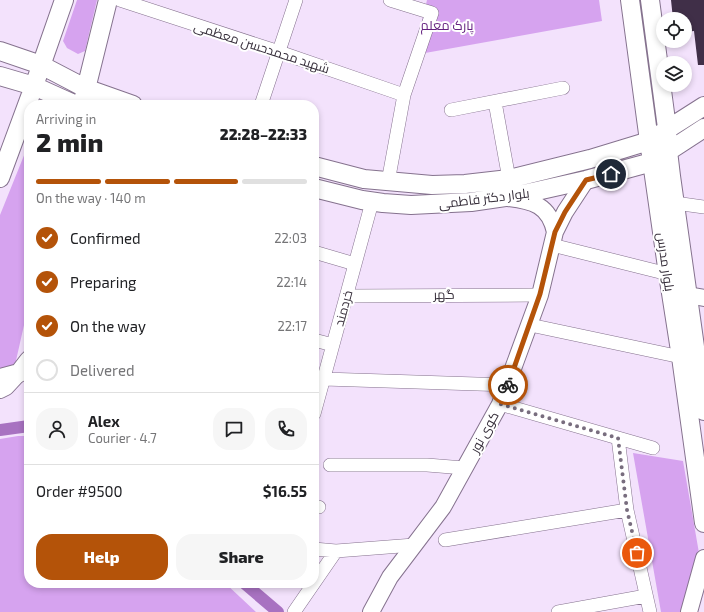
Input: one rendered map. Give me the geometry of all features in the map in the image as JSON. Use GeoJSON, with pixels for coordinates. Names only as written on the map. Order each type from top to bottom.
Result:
{"type":"FeatureCollection","features":[{"type":"Feature","properties":{"kind":"main road"},"geometry":{"type":"LineString","coordinates":[[29,100],[64,0]]}},
{"type":"Feature","properties":{"kind":"main road"},"geometry":{"type":"LineString","coordinates":[[84,97],[108,0]]}},
{"type":"Feature","properties":{"kind":"main road","name":"بلوار مدرس"},"geometry":{"type":"LineString","coordinates":[[630,0],[668,274],[681,357],[699,453],[704,523]]}},
{"type":"Feature","properties":{"kind":"main road","name":"بلوار مدرس"},"geometry":{"type":"LineString","coordinates":[[650,0],[667,128],[668,151],[675,203],[696,296],[704,411]]}},
{"type":"Feature","properties":{"kind":"main road"},"geometry":{"type":"LineString","coordinates":[[0,51],[41,65],[84,97],[102,100]]}},
{"type":"Feature","properties":{"kind":"main road"},"geometry":{"type":"LineString","coordinates":[[0,76],[34,86],[65,100]]}},
{"type":"Feature","properties":{"kind":"main road"},"geometry":{"type":"LineString","coordinates":[[667,128],[704,106]]}},
{"type":"Feature","properties":{"kind":"main road"},"geometry":{"type":"LineString","coordinates":[[1,173],[24,112]]}},
{"type":"Feature","properties":{"kind":"main road","name":"بلوار دکتر فاطمی"},"geometry":{"type":"LineString","coordinates":[[319,167],[364,179],[388,182],[432,186],[465,184],[509,179],[590,159],[649,141],[667,128]]}},
{"type":"Feature","properties":{"kind":"main road"},"geometry":{"type":"LineString","coordinates":[[668,151],[704,128]]}},
{"type":"Feature","properties":{"kind":"main road","name":"بلوار دکتر فاطمی"},"geometry":{"type":"LineString","coordinates":[[319,189],[372,202],[411,205],[441,204],[547,190],[652,162],[668,151]]}},
{"type":"Feature","properties":{"kind":"main road"},"geometry":{"type":"LineString","coordinates":[[0,378],[24,366]]}},
{"type":"Feature","properties":{"kind":"street","name":"شهید محمدحسن معظمی"},"geometry":{"type":"LineString","coordinates":[[120,0],[404,95]]}},
{"type":"Feature","properties":{"kind":"street"},"geometry":{"type":"LineString","coordinates":[[263,100],[296,0]]}},
{"type":"Feature","properties":{"kind":"street"},"geometry":{"type":"LineString","coordinates":[[388,182],[404,95],[432,13],[390,0]]}},
{"type":"Feature","properties":{"kind":"street"},"geometry":{"type":"LineString","coordinates":[[451,110],[564,88]]}},
{"type":"Feature","properties":{"kind":"street"},"geometry":{"type":"LineString","coordinates":[[495,102],[509,179]]}},
{"type":"Feature","properties":{"kind":"street","name":"کوی نور"},"geometry":{"type":"LineString","coordinates":[[371,612],[390,577],[443,507],[500,404],[540,294],[553,239],[565,212],[586,180]]}},
{"type":"Feature","properties":{"kind":"street"},"geometry":{"type":"LineString","coordinates":[[502,197],[525,200],[538,205],[548,213],[553,223],[553,239],[668,274]]}},
{"type":"Feature","properties":{"kind":"street","name":"خردمند"},"geometry":{"type":"LineString","coordinates":[[319,396],[372,202]]}},
{"type":"Feature","properties":{"kind":"street"},"geometry":{"type":"LineString","coordinates":[[675,203],[704,207]]}},
{"type":"Feature","properties":{"kind":"street"},"geometry":{"type":"LineString","coordinates":[[319,253],[356,264]]}},
{"type":"Feature","properties":{"kind":"street","name":"گهر"},"geometry":{"type":"LineString","coordinates":[[347,296],[540,294]]}},
{"type":"Feature","properties":{"kind":"street"},"geometry":{"type":"LineString","coordinates":[[530,325],[681,357]]}},
{"type":"Feature","properties":{"kind":"street"},"geometry":{"type":"LineString","coordinates":[[319,341],[333,345]]}},
{"type":"Feature","properties":{"kind":"street"},"geometry":{"type":"LineString","coordinates":[[0,390],[6,387],[24,366]]}},
{"type":"Feature","properties":{"kind":"street"},"geometry":{"type":"LineString","coordinates":[[324,378],[508,384]]}},
{"type":"Feature","properties":{"kind":"street"},"geometry":{"type":"LineString","coordinates":[[500,404],[653,448]]}},
{"type":"Feature","properties":{"kind":"street"},"geometry":{"type":"LineString","coordinates":[[618,438],[627,510],[650,612]]}},
{"type":"Feature","properties":{"kind":"street"},"geometry":{"type":"LineString","coordinates":[[330,465],[427,465],[464,468]]}},
{"type":"Feature","properties":{"kind":"street"},"geometry":{"type":"LineString","coordinates":[[445,540],[627,510]]}},
{"type":"Feature","properties":{"kind":"street"},"geometry":{"type":"LineString","coordinates":[[319,549],[336,551],[414,545]]}},
{"type":"Feature","properties":{"kind":"street"},"geometry":{"type":"LineString","coordinates":[[319,576],[336,551]]}},
{"type":"Feature","properties":{"kind":"street"},"geometry":{"type":"LineString","coordinates":[[689,612],[704,558]]}},
{"type":"Feature","properties":{"kind":"street"},"geometry":{"type":"LineString","coordinates":[[294,612],[311,588]]}},
{"type":"Feature","properties":{"kind":"street"},"geometry":{"type":"LineString","coordinates":[[558,612],[646,596]]}},
{"type":"Feature","properties":{"kind":"green space"},"geometry":{"type":"Polygon","coordinates":[[[77,0],[97,0],[85,51],[78,54],[67,48],[63,41],[77,0]]]}},
{"type":"Feature","properties":{"kind":"green space","name":"پارک معلم"},"geometry":{"type":"Polygon","coordinates":[[[427,0],[599,0],[602,21],[414,55],[427,0]]]}},
{"type":"Feature","properties":{"kind":"green space"},"geometry":{"type":"Polygon","coordinates":[[[24,155],[24,325],[15,365],[0,370],[0,215],[24,155]]]}},
{"type":"Feature","properties":{"kind":"green space"},"geometry":{"type":"Polygon","coordinates":[[[24,436],[24,588],[230,588],[256,612],[0,612],[0,439],[24,436]]]}},
{"type":"Feature","properties":{"kind":"green space"},"geometry":{"type":"Polygon","coordinates":[[[633,453],[683,461],[699,553],[683,612],[661,612],[633,453]]]}},
{"type":"Feature","properties":{"kind":"building"},"geometry":{"type":"Polygon","coordinates":[[[671,0],[704,0],[704,65],[698,65],[694,31],[692,31],[692,12],[672,12],[671,0]]]}},
{"type":"Feature","properties":{"kind":"waterway"},"geometry":{"type":"LineString","coordinates":[[0,430],[24,427]]}},
{"type":"Feature","properties":{"kind":"waterway"},"geometry":{"type":"LineString","coordinates":[[250,588],[278,612]]}},
{"type":"Feature","properties":{"kind":"way so far"},"geometry":{"type":"LineString","coordinates":[[508,385],[500,404],[618,438],[627,510],[637,553]]}},
{"type":"Feature","properties":{"kind":"route"},"geometry":{"type":"LineString","coordinates":[[508,385],[540,294],[555,232],[565,212],[586,180],[611,174]]}}]}
